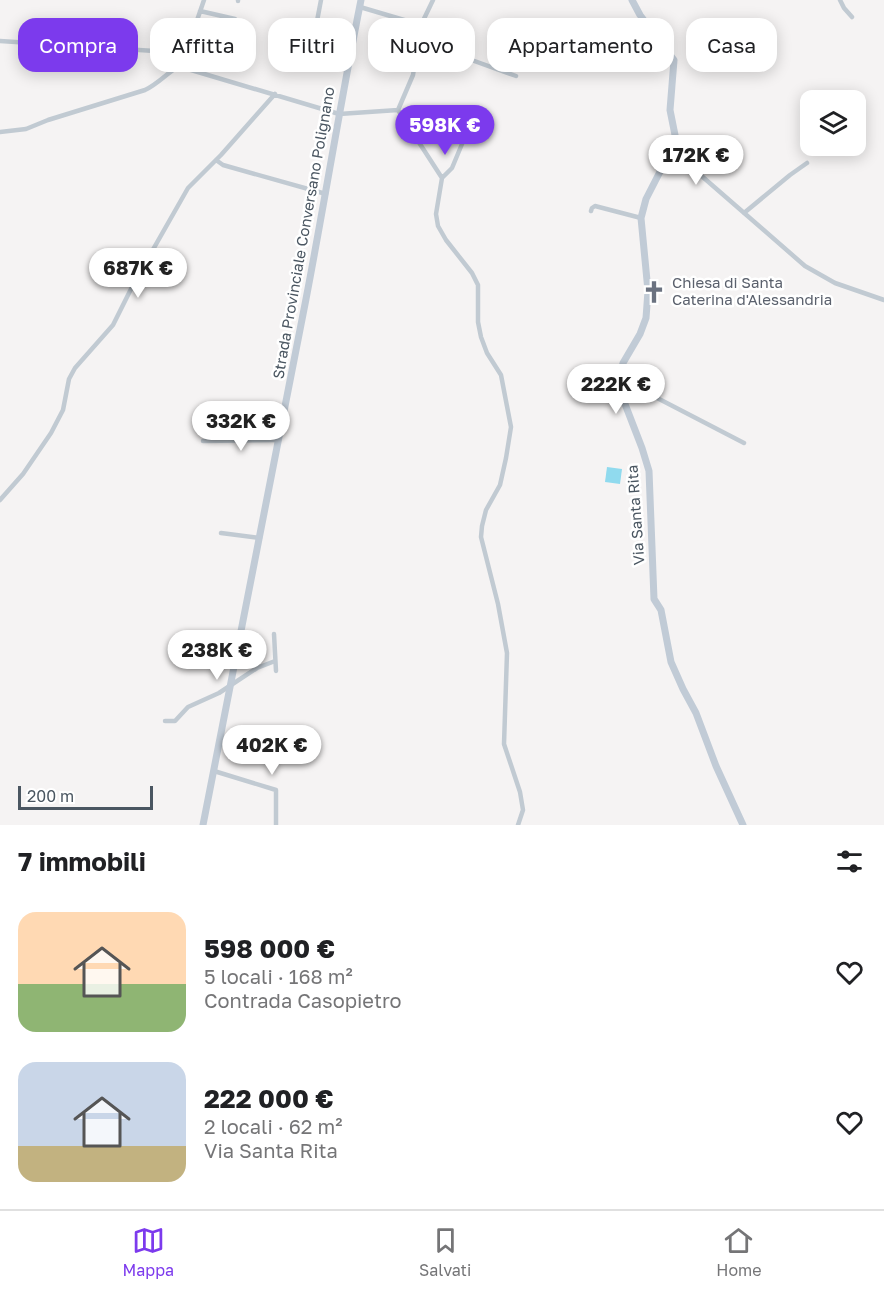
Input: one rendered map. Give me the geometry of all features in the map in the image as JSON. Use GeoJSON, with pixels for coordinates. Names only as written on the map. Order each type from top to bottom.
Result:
{"type":"FeatureCollection","features":[{"type":"Feature","properties":{"kind":"street"},"geometry":{"type":"LineString","coordinates":[[198,18],[204,0]]}},
{"type":"Feature","properties":{"kind":"street"},"geometry":{"type":"LineString","coordinates":[[317,18],[321,0]]}},
{"type":"Feature","properties":{"kind":"street"},"geometry":{"type":"LineString","coordinates":[[425,18],[434,0]]}},
{"type":"Feature","properties":{"kind":"street"},"geometry":{"type":"LineString","coordinates":[[632,0],[640,15],[674,60],[670,110],[675,135],[697,172],[812,270],[846,287],[884,300]]}},
{"type":"Feature","properties":{"kind":"street"},"geometry":{"type":"LineString","coordinates":[[840,0],[852,17]]}},
{"type":"Feature","properties":{"kind":"street"},"geometry":{"type":"LineString","coordinates":[[361,3],[402,18]]}},
{"type":"Feature","properties":{"kind":"street","name":"Strada Provinciale Conversano Polignano"},"geometry":{"type":"LineString","coordinates":[[203,825],[260,538],[361,3]]}},
{"type":"Feature","properties":{"kind":"street"},"geometry":{"type":"LineString","coordinates":[[200,11],[231,18]]}},
{"type":"Feature","properties":{"kind":"street"},"geometry":{"type":"LineString","coordinates":[[0,41],[150,50]]}},
{"type":"Feature","properties":{"kind":"street"},"geometry":{"type":"LineString","coordinates":[[475,61],[516,76]]}},
{"type":"Feature","properties":{"kind":"street"},"geometry":{"type":"LineString","coordinates":[[0,132],[26,129],[145,90],[157,84],[170,72]]}},
{"type":"Feature","properties":{"kind":"street"},"geometry":{"type":"LineString","coordinates":[[201,72],[339,114],[398,110]]}},
{"type":"Feature","properties":{"kind":"street"},"geometry":{"type":"LineString","coordinates":[[398,110],[413,72]]}},
{"type":"Feature","properties":{"kind":"street"},"geometry":{"type":"LineString","coordinates":[[0,500],[23,474],[59,420],[69,379],[75,368],[112,325],[181,198],[193,181],[216,160],[275,94]]}},
{"type":"Feature","properties":{"kind":"street"},"geometry":{"type":"LineString","coordinates":[[398,110],[442,178]]}},
{"type":"Feature","properties":{"kind":"street"},"geometry":{"type":"LineString","coordinates":[[675,135],[666,160],[646,199],[641,218],[648,291],[646,318],[640,334],[623,363],[620,377],[744,443]]}},
{"type":"Feature","properties":{"kind":"street"},"geometry":{"type":"LineString","coordinates":[[462,144],[452,168],[442,178],[436,214],[438,226],[446,240],[472,273],[478,285],[478,322],[481,338],[487,353],[501,375],[511,427],[500,485],[486,510],[481,537],[498,604],[507,653],[504,744],[520,792],[523,810],[518,825]]}},
{"type":"Feature","properties":{"kind":"street"},"geometry":{"type":"LineString","coordinates":[[216,160],[223,165],[326,194]]}},
{"type":"Feature","properties":{"kind":"street"},"geometry":{"type":"LineString","coordinates":[[744,213],[807,163]]}},
{"type":"Feature","properties":{"kind":"street"},"geometry":{"type":"LineString","coordinates":[[591,211],[595,206],[641,218]]}},
{"type":"Feature","properties":{"kind":"street","name":"Via Santa Rita"},"geometry":{"type":"LineString","coordinates":[[620,377],[625,405],[649,471],[654,599],[661,610],[671,662],[696,713],[716,766],[743,825]]}},
{"type":"Feature","properties":{"kind":"street"},"geometry":{"type":"LineString","coordinates":[[203,441],[278,440]]}},
{"type":"Feature","properties":{"kind":"street"},"geometry":{"type":"LineString","coordinates":[[221,533],[260,538]]}},
{"type":"Feature","properties":{"kind":"street"},"geometry":{"type":"LineString","coordinates":[[274,634],[276,671]]}},
{"type":"Feature","properties":{"kind":"street"},"geometry":{"type":"LineString","coordinates":[[165,721],[176,721],[188,707],[219,693],[256,668],[275,661]]}},
{"type":"Feature","properties":{"kind":"street"},"geometry":{"type":"LineString","coordinates":[[214,771],[276,789],[276,825]]}},
{"type":"Feature","properties":{"kind":"water"},"geometry":{"type":"Polygon","coordinates":[[[607,467],[622,469],[620,484],[605,482],[607,467]]]}},
{"type":"Feature","properties":{"kind":"place","name":"Chiesa di Santa Caterina d'Alessandria"},"geometry":{"type":"Point","coordinates":[654,292]}}]}
